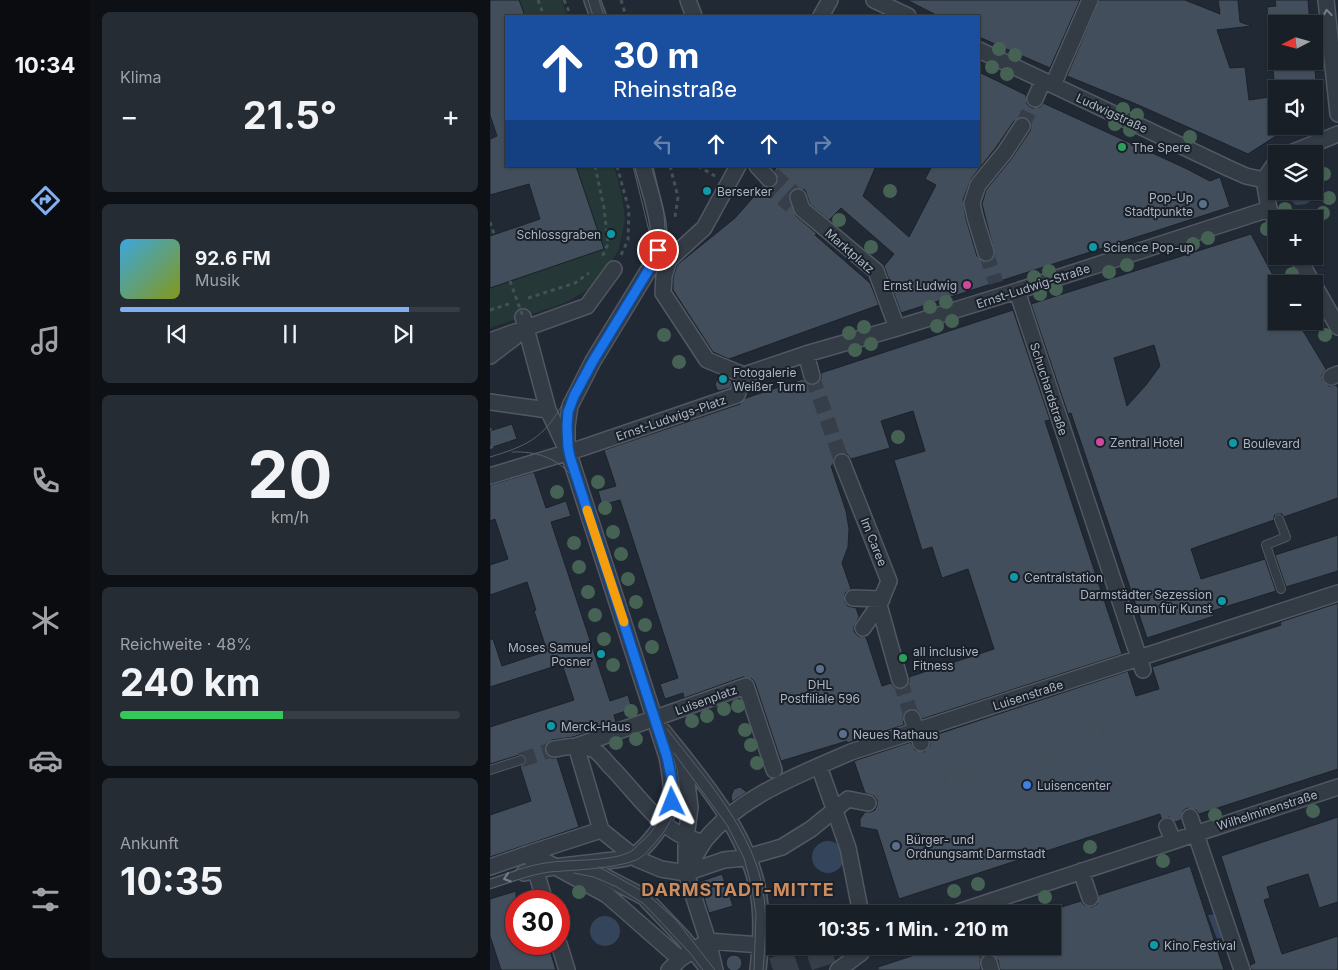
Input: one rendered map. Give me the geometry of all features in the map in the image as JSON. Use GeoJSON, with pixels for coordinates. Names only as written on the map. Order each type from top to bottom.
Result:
{"type":"FeatureCollection","features":[{"type":"Feature","properties":{"kind":"street"},"geometry":{"type":"LineString","coordinates":[[592,0],[598,15]]}},
{"type":"Feature","properties":{"kind":"street"},"geometry":{"type":"LineString","coordinates":[[688,0],[694,15]]}},
{"type":"Feature","properties":{"kind":"street"},"geometry":{"type":"LineString","coordinates":[[822,15],[830,0]]}},
{"type":"Feature","properties":{"kind":"street"},"geometry":{"type":"LineString","coordinates":[[874,0],[906,15]]}},
{"type":"Feature","properties":{"kind":"street"},"geometry":{"type":"LineString","coordinates":[[1035,99],[1048,83],[1090,0]]}},
{"type":"Feature","properties":{"kind":"street"},"geometry":{"type":"LineString","coordinates":[[1326,0],[1338,114]]}},
{"type":"Feature","properties":{"kind":"street","name":"Ludwigstraße"},"geometry":{"type":"LineString","coordinates":[[980,50],[1246,176],[1264,180]]}},
{"type":"Feature","properties":{"kind":"street"},"geometry":{"type":"LineString","coordinates":[[986,253],[972,203],[978,185],[1005,152],[1022,126]]}},
{"type":"Feature","properties":{"kind":"street"},"geometry":{"type":"LineString","coordinates":[[1310,145],[1338,134]]}},
{"type":"Feature","properties":{"kind":"street"},"geometry":{"type":"LineString","coordinates":[[530,871],[619,860],[633,856],[664,824],[672,802],[672,781],[659,715],[575,450],[567,419],[574,396],[593,361],[654,261],[659,244],[657,222],[643,167]]}},
{"type":"Feature","properties":{"kind":"street"},"geometry":{"type":"LineString","coordinates":[[737,167],[704,228],[666,261],[663,293],[707,360],[744,375]]}},
{"type":"Feature","properties":{"kind":"street"},"geometry":{"type":"LineString","coordinates":[[758,167],[769,179]]}},
{"type":"Feature","properties":{"kind":"street"},"geometry":{"type":"LineString","coordinates":[[1268,174],[1264,180],[1268,214]]}},
{"type":"Feature","properties":{"kind":"street","name":"Marktplatz"},"geometry":{"type":"LineString","coordinates":[[797,204],[876,271],[897,328]]}},
{"type":"Feature","properties":{"kind":"street","name":"Ernst-Ludwig-Straße"},"geometry":{"type":"LineString","coordinates":[[744,375],[806,354],[897,328],[998,290],[1017,292],[1268,214]]}},
{"type":"Feature","properties":{"kind":"street"},"geometry":{"type":"LineString","coordinates":[[490,341],[524,323],[587,306],[614,270]]}},
{"type":"Feature","properties":{"kind":"street","name":"Schuchardstraße"},"geometry":{"type":"LineString","coordinates":[[1017,292],[1099,516],[1141,664]]}},
{"type":"Feature","properties":{"kind":"street"},"geometry":{"type":"LineString","coordinates":[[1323,302],[1338,327]]}},
{"type":"Feature","properties":{"kind":"street"},"geometry":{"type":"LineString","coordinates":[[490,356],[524,323]]}},
{"type":"Feature","properties":{"kind":"street"},"geometry":{"type":"LineString","coordinates":[[524,323],[548,410],[575,450]]}},
{"type":"Feature","properties":{"kind":"street"},"geometry":{"type":"LineString","coordinates":[[806,354],[812,376]]}},
{"type":"Feature","properties":{"kind":"street","name":"Ernst-Ludwigs-Platz"},"geometry":{"type":"LineString","coordinates":[[575,450],[737,395],[744,375]]}},
{"type":"Feature","properties":{"kind":"street"},"geometry":{"type":"LineString","coordinates":[[490,402],[548,410]]}},
{"type":"Feature","properties":{"kind":"street"},"geometry":{"type":"LineString","coordinates":[[490,476],[575,450]]}},
{"type":"Feature","properties":{"kind":"street","name":"Im Caree"},"geometry":{"type":"LineString","coordinates":[[842,462],[889,581],[880,602],[900,680]]}},
{"type":"Feature","properties":{"kind":"street","name":"Luisenstraße"},"geometry":{"type":"LineString","coordinates":[[819,766],[851,752],[916,731],[1141,664],[1338,593]]}},
{"type":"Feature","properties":{"kind":"street"},"geometry":{"type":"LineString","coordinates":[[853,598],[880,602],[863,628]]}},
{"type":"Feature","properties":{"kind":"street","name":"Luisenplatz"},"geometry":{"type":"LineString","coordinates":[[576,746],[659,715],[746,686],[776,766],[768,783],[769,790]]}},
{"type":"Feature","properties":{"kind":"street","name":"Luisenplatz"},"geometry":{"type":"LineString","coordinates":[[659,715],[679,752],[685,768],[690,807],[686,838],[686,873],[708,941],[714,970]]}},
{"type":"Feature","properties":{"kind":"street"},"geometry":{"type":"LineString","coordinates":[[576,746],[602,830],[637,860],[661,869],[686,873],[724,860],[748,857],[782,847],[811,829],[848,799],[868,803]]}},
{"type":"Feature","properties":{"kind":"street","name":"Luisenplatz"},"geometry":{"type":"LineString","coordinates":[[554,748],[576,746],[594,749],[664,824],[686,838],[705,841]]}},
{"type":"Feature","properties":{"kind":"street","name":"Luisenplatz"},"geometry":{"type":"LineString","coordinates":[[679,752],[728,818],[748,857],[757,887],[760,914],[766,937]]}},
{"type":"Feature","properties":{"kind":"street"},"geometry":{"type":"LineString","coordinates":[[686,873],[705,841],[728,818],[758,795],[819,766],[848,848],[859,905]]}},
{"type":"Feature","properties":{"kind":"street","name":"Wilhelminenstraße"},"geometry":{"type":"LineString","coordinates":[[987,905],[1081,871],[1338,787]]}},
{"type":"Feature","properties":{"kind":"street"},"geometry":{"type":"LineString","coordinates":[[1194,813],[1196,834],[1242,970]]}},
{"type":"Feature","properties":{"kind":"street"},"geometry":{"type":"LineString","coordinates":[[1168,826],[1173,842]]}},
{"type":"Feature","properties":{"kind":"street"},"geometry":{"type":"LineString","coordinates":[[490,867],[602,830]]}},
{"type":"Feature","properties":{"kind":"street"},"geometry":{"type":"LineString","coordinates":[[530,853],[560,867],[607,895],[675,965],[693,950],[708,941],[766,945]]}},
{"type":"Feature","properties":{"kind":"street"},"geometry":{"type":"LineString","coordinates":[[530,853],[530,871],[540,890]]}},
{"type":"Feature","properties":{"kind":"street"},"geometry":{"type":"LineString","coordinates":[[560,867],[594,871],[644,897],[709,970]]}},
{"type":"Feature","properties":{"kind":"street"},"geometry":{"type":"LineString","coordinates":[[1081,871],[1090,898]]}},
{"type":"Feature","properties":{"kind":"street","name":"Luisenplatz"},"geometry":{"type":"LineString","coordinates":[[708,941],[726,970]]}},
{"type":"Feature","properties":{"kind":"street","name":"Luisenplatz"},"geometry":{"type":"LineString","coordinates":[[758,970],[766,950]]}},
{"type":"Feature","properties":{"kind":"street"},"geometry":{"type":"LineString","coordinates":[[562,955],[567,970]]}},
{"type":"Feature","properties":{"kind":"street"},"geometry":{"type":"LineString","coordinates":[[838,970],[858,955]]}},
{"type":"Feature","properties":{"kind":"lane"},"geometry":{"type":"LineString","coordinates":[[1279,519],[1286,538],[1266,545],[1281,589]]}},
{"type":"Feature","properties":{"kind":"lane"},"geometry":{"type":"LineString","coordinates":[[490,770],[521,760]]}},
{"type":"Feature","properties":{"kind":"lane"},"geometry":{"type":"LineString","coordinates":[[490,884],[530,871]]}},
{"type":"Feature","properties":{"kind":"path"},"geometry":{"type":"LineString","coordinates":[[538,0],[544,15]]}},
{"type":"Feature","properties":{"kind":"path"},"geometry":{"type":"LineString","coordinates":[[564,0],[571,15]]}},
{"type":"Feature","properties":{"kind":"path"},"geometry":{"type":"LineString","coordinates":[[621,0],[626,15]]}},
{"type":"Feature","properties":{"kind":"path"},"geometry":{"type":"LineString","coordinates":[[595,167],[604,208],[608,244],[602,258]]}},
{"type":"Feature","properties":{"kind":"path"},"geometry":{"type":"LineString","coordinates":[[614,270],[628,240],[629,210],[617,167]]}},
{"type":"Feature","properties":{"kind":"path"},"geometry":{"type":"LineString","coordinates":[[490,222],[494,234]]}},
{"type":"Feature","properties":{"kind":"path"},"geometry":{"type":"LineString","coordinates":[[528,298],[574,283],[591,272]]}},
{"type":"Feature","properties":{"kind":"path"},"geometry":{"type":"LineString","coordinates":[[510,281],[524,323]]}},
{"type":"Feature","properties":{"kind":"path"},"geometry":{"type":"LineString","coordinates":[[490,310],[509,304]]}},
{"type":"Feature","properties":{"kind":"path"},"geometry":{"type":"LineString","coordinates":[[1087,733],[1109,726]]}},
{"type":"Feature","properties":{"kind":"path"},"geometry":{"type":"LineString","coordinates":[[1089,739],[1111,732]]}},
{"type":"Feature","properties":{"kind":"path"},"geometry":{"type":"LineString","coordinates":[[1038,761],[1069,751]]}},
{"type":"Feature","properties":{"kind":"path"},"geometry":{"type":"LineString","coordinates":[[1194,813],[1338,762]]}},
{"type":"Feature","properties":{"kind":"path"},"geometry":{"type":"LineString","coordinates":[[948,778],[977,769]]}},
{"type":"Feature","properties":{"kind":"path"},"geometry":{"type":"LineString","coordinates":[[950,784],[978,774]]}},
{"type":"Feature","properties":{"kind":"shaded area"},"geometry":{"type":"Polygon","coordinates":[[[519,0],[562,0],[567,15],[525,15],[519,0]]]}},
{"type":"Feature","properties":{"kind":"shaded area","name":"Schlossgraben"},"geometry":{"type":"Polygon","coordinates":[[[576,167],[614,167],[622,196],[625,219],[619,249],[609,266],[592,287],[565,303],[490,328],[490,288],[604,249],[576,167]]]}},
{"type":"Feature","properties":{"kind":"water"},"geometry":{"type":"Polygon","coordinates":[[[1290,200],[1311,200],[1306,204],[1296,205],[1290,200]]]}},
{"type":"Feature","properties":{"kind":"water"},"geometry":{"type":"Polygon","coordinates":[[[828,841],[839,846],[844,857],[839,868],[828,873],[817,868],[812,857],[817,846],[828,841]]]}},
{"type":"Feature","properties":{"kind":"water"},"geometry":{"type":"Polygon","coordinates":[[[1218,914],[1226,937],[1217,939],[1208,915],[1218,914]]]}},
{"type":"Feature","properties":{"kind":"water"},"geometry":{"type":"Polygon","coordinates":[[[605,916],[611,917],[619,925],[619,937],[611,945],[605,946],[599,945],[591,937],[590,931],[591,925],[599,917],[605,916]]]}},
{"type":"Feature","properties":{"kind":"building"},"geometry":{"type":"Polygon","coordinates":[[[490,0],[519,0],[525,15],[505,15],[505,167],[576,167],[604,249],[490,288],[490,236],[540,219],[529,184],[490,195],[490,139],[497,136],[490,115],[490,0]]]}},
{"type":"Feature","properties":{"kind":"building"},"geometry":{"type":"Polygon","coordinates":[[[907,0],[1080,0],[1050,68],[980,37],[980,15],[936,15],[907,0]]]}},
{"type":"Feature","properties":{"kind":"building"},"geometry":{"type":"Polygon","coordinates":[[[1099,0],[1185,0],[1220,14],[1218,0],[1238,0],[1240,22],[1252,26],[1217,30],[1230,68],[1245,67],[1249,100],[1268,97],[1268,135],[1276,136],[1248,154],[1136,104],[1067,76],[1099,0]]]}},
{"type":"Feature","properties":{"kind":"building"},"geometry":{"type":"Polygon","coordinates":[[[1275,0],[1308,0],[1309,15],[1268,15],[1268,24],[1267,7],[1276,6],[1275,0]]]}},
{"type":"Feature","properties":{"kind":"building"},"geometry":{"type":"Polygon","coordinates":[[[1273,70],[1315,70],[1316,80],[1274,80],[1273,70]]]}},
{"type":"Feature","properties":{"kind":"building"},"geometry":{"type":"Polygon","coordinates":[[[980,72],[1026,95],[1027,104],[1032,108],[1040,107],[1043,103],[1210,181],[1220,177],[1230,207],[901,313],[884,266],[894,254],[841,208],[829,220],[810,204],[805,190],[796,188],[791,190],[789,196],[796,216],[870,283],[879,305],[729,359],[713,352],[673,290],[673,278],[677,265],[735,218],[763,186],[771,188],[776,186],[778,177],[774,171],[776,167],[876,167],[863,196],[909,237],[936,185],[925,179],[931,167],[980,167],[980,72]],[[1022,117],[1014,121],[971,179],[963,200],[966,219],[977,256],[983,262],[989,262],[995,255],[982,204],[986,190],[1012,158],[1030,131],[1030,121],[1022,117]]]}},
{"type":"Feature","properties":{"kind":"building"},"geometry":{"type":"Polygon","coordinates":[[[1251,234],[1273,275],[1268,275],[1268,330],[1302,330],[1326,369],[1322,375],[1323,381],[1329,386],[1336,385],[1338,388],[1338,498],[1284,517],[1282,514],[1277,514],[1274,516],[1274,520],[1191,549],[1201,579],[1265,559],[1276,591],[1212,611],[1214,616],[1147,638],[1071,413],[1068,414],[1031,304],[1251,234]],[[1154,345],[1114,358],[1127,406],[1160,366],[1154,345]]]}},
{"type":"Feature","properties":{"kind":"building"},"geometry":{"type":"Polygon","coordinates":[[[1013,310],[1050,420],[1045,421],[1122,654],[922,719],[918,711],[909,709],[903,716],[904,725],[781,761],[752,679],[743,677],[684,698],[683,693],[665,699],[660,684],[678,678],[620,500],[602,505],[598,491],[616,486],[604,450],[740,404],[746,398],[803,379],[809,385],[815,385],[821,379],[821,373],[1013,310]],[[913,411],[881,421],[890,448],[851,459],[847,454],[839,453],[834,457],[833,465],[831,466],[846,511],[849,529],[848,547],[842,563],[851,589],[845,593],[845,602],[848,606],[856,608],[859,617],[854,627],[854,632],[858,636],[866,637],[882,686],[891,683],[898,689],[903,689],[907,686],[909,677],[994,649],[968,569],[942,578],[932,547],[922,550],[894,460],[925,451],[913,411]]]}},
{"type":"Feature","properties":{"kind":"building"},"geometry":{"type":"Polygon","coordinates":[[[721,376],[732,382],[730,388],[718,391],[715,385],[717,379],[721,376]]]}},
{"type":"Feature","properties":{"kind":"building"},"geometry":{"type":"Polygon","coordinates":[[[512,424],[517,439],[490,448],[490,431],[512,424]]]}},
{"type":"Feature","properties":{"kind":"building"},"geometry":{"type":"Polygon","coordinates":[[[534,472],[546,508],[566,501],[571,516],[551,522],[610,701],[628,695],[632,709],[614,715],[616,722],[573,737],[552,740],[545,745],[547,755],[551,758],[557,758],[579,827],[490,857],[490,815],[531,801],[520,766],[526,762],[524,756],[519,755],[490,764],[490,727],[574,700],[562,664],[490,687],[490,639],[493,639],[502,666],[547,651],[527,582],[490,595],[490,565],[508,559],[495,519],[490,521],[490,485],[534,472]]]}},
{"type":"Feature","properties":{"kind":"building"},"geometry":{"type":"Polygon","coordinates":[[[1338,535],[1338,571],[1286,587],[1275,555],[1338,535]]]}},
{"type":"Feature","properties":{"kind":"building","name":"Luisencenter"},"geometry":{"type":"Polygon","coordinates":[[[1338,603],[1338,769],[1199,814],[1196,810],[1187,808],[1183,811],[1181,820],[1175,822],[1169,817],[1161,819],[1160,814],[899,899],[877,830],[860,827],[860,819],[865,812],[875,810],[877,800],[874,796],[865,793],[854,761],[911,742],[915,750],[924,752],[930,745],[929,737],[1128,671],[1136,696],[1159,689],[1152,667],[1281,625],[1280,622],[1338,603]]]}},
{"type":"Feature","properties":{"kind":"building"},"geometry":{"type":"Polygon","coordinates":[[[740,787],[747,792],[732,802],[731,796],[734,789],[740,787]]]}},
{"type":"Feature","properties":{"kind":"building"},"geometry":{"type":"Polygon","coordinates":[[[1338,817],[1338,902],[1319,908],[1308,874],[1267,887],[1270,898],[1264,900],[1282,954],[1338,936],[1338,970],[1251,970],[1250,965],[1255,963],[1221,856],[1338,817]]]}},
{"type":"Feature","properties":{"kind":"building"},"geometry":{"type":"Polygon","coordinates":[[[1190,866],[1224,970],[1000,970],[998,960],[992,955],[1061,955],[1061,907],[1081,901],[1084,905],[1092,907],[1097,904],[1099,895],[1190,866]]]}},
{"type":"Feature","properties":{"kind":"building"},"geometry":{"type":"Polygon","coordinates":[[[722,874],[733,906],[709,913],[699,882],[722,874]]]}},
{"type":"Feature","properties":{"kind":"building"},"geometry":{"type":"Polygon","coordinates":[[[505,894],[505,955],[551,955],[556,970],[501,970],[490,936],[490,899],[505,894]]]}},
{"type":"Feature","properties":{"kind":"building"},"geometry":{"type":"Polygon","coordinates":[[[731,955],[737,955],[742,960],[740,969],[731,971],[726,966],[726,960],[731,955]]]}},
{"type":"Feature","properties":{"kind":"building"},"geometry":{"type":"Polygon","coordinates":[[[915,955],[985,955],[980,961],[981,970],[878,970],[878,967],[915,955]]]}},
{"type":"Feature","properties":{"kind":"tunnel"},"geometry":{"type":"LineString","coordinates":[[1022,126],[1035,99]]}},
{"type":"Feature","properties":{"kind":"tunnel"},"geometry":{"type":"LineString","coordinates":[[773,174],[798,197]]}},
{"type":"Feature","properties":{"kind":"tunnel"},"geometry":{"type":"LineString","coordinates":[[765,183],[791,206]]}},
{"type":"Feature","properties":{"kind":"tunnel"},"geometry":{"type":"LineString","coordinates":[[986,253],[996,283]]}},
{"type":"Feature","properties":{"kind":"tunnel"},"geometry":{"type":"LineString","coordinates":[[812,376],[842,462]]}},
{"type":"Feature","properties":{"kind":"tunnel"},"geometry":{"type":"LineString","coordinates":[[900,680],[912,718]]}},
{"type":"Feature","properties":{"kind":"tunnel"},"geometry":{"type":"LineString","coordinates":[[521,760],[554,749]]}},
{"type":"Feature","properties":{"kind":"tunnel"},"geometry":{"type":"LineString","coordinates":[[773,970],[818,955]]}},
{"type":"Feature","properties":{"kind":"tunnel"},"geometry":{"type":"LineString","coordinates":[[986,955],[989,963]]}},
{"type":"Feature","properties":{"kind":"tram line"},"geometry":{"type":"LineString","coordinates":[[588,0],[593,15]]}},
{"type":"Feature","properties":{"kind":"tram line"},"geometry":{"type":"LineString","coordinates":[[599,0],[604,15]]}},
{"type":"Feature","properties":{"kind":"tram line"},"geometry":{"type":"LineString","coordinates":[[490,879],[538,864],[610,858],[628,853],[648,836],[660,819],[663,809],[666,789],[665,768],[566,458],[563,434],[565,410],[570,394],[643,270],[650,250],[650,235],[633,167]]}},
{"type":"Feature","properties":{"kind":"tram line"},"geometry":{"type":"LineString","coordinates":[[490,889],[542,873],[605,867],[636,860],[646,853],[662,835],[668,826],[675,808],[675,764],[574,456],[571,433],[573,412],[578,397],[660,257],[665,230],[664,214],[653,167]]}},
{"type":"Feature","properties":{"kind":"tram line"},"geometry":{"type":"LineString","coordinates":[[490,457],[524,445],[532,440],[548,426],[562,405]]}},
{"type":"Feature","properties":{"kind":"tram line"},"geometry":{"type":"LineString","coordinates":[[512,452],[544,456],[558,463],[570,474]]}},
{"type":"Feature","properties":{"kind":"tram line"},"geometry":{"type":"LineString","coordinates":[[667,729],[727,807],[751,851],[759,873],[765,906],[766,925],[763,970]]}},
{"type":"Feature","properties":{"kind":"tram line"},"geometry":{"type":"LineString","coordinates":[[674,753],[727,825],[744,858],[752,888],[756,914],[754,970]]}},
{"type":"Feature","properties":{"kind":"tram line"},"geometry":{"type":"LineString","coordinates":[[599,867],[646,893],[676,920],[715,970]]}},
{"type":"Feature","properties":{"kind":"tram line"},"geometry":{"type":"LineString","coordinates":[[574,873],[594,877],[617,887],[644,904],[690,953],[703,970]]}},
{"type":"Feature","properties":{"kind":"slow traffic"},"geometry":{"type":"LineString","coordinates":[[587,510],[624,622]]}},
{"type":"Feature","properties":{"kind":"place","name":"The Spere"},"geometry":{"type":"Point","coordinates":[1122,147]}},
{"type":"Feature","properties":{"kind":"place","name":"Berserker"},"geometry":{"type":"Point","coordinates":[707,191]}},
{"type":"Feature","properties":{"kind":"place","name":"Pop-Up Stadtpunkte"},"geometry":{"type":"Point","coordinates":[1203,204]}},
{"type":"Feature","properties":{"kind":"place","name":"Schlossgraben"},"geometry":{"type":"Point","coordinates":[611,234]}},
{"type":"Feature","properties":{"kind":"place","name":"Science Pop-up"},"geometry":{"type":"Point","coordinates":[1093,247]}},
{"type":"Feature","properties":{"kind":"place","name":"Ernst Ludwig"},"geometry":{"type":"Point","coordinates":[967,285]}},
{"type":"Feature","properties":{"kind":"place","name":"Fotogalerie Weißer Turm"},"geometry":{"type":"Point","coordinates":[723,379]}},
{"type":"Feature","properties":{"kind":"place","name":"Zentral Hotel"},"geometry":{"type":"Point","coordinates":[1100,442]}},
{"type":"Feature","properties":{"kind":"place","name":"Boulevard"},"geometry":{"type":"Point","coordinates":[1233,443]}},
{"type":"Feature","properties":{"kind":"place","name":"Centralstation"},"geometry":{"type":"Point","coordinates":[1014,577]}},
{"type":"Feature","properties":{"kind":"place","name":"Darmstädter Sezession Raum für Kunst"},"geometry":{"type":"Point","coordinates":[1222,601]}},
{"type":"Feature","properties":{"kind":"place","name":"Moses Samuel Posner"},"geometry":{"type":"Point","coordinates":[601,654]}},
{"type":"Feature","properties":{"kind":"place","name":"all inclusive Fitness"},"geometry":{"type":"Point","coordinates":[903,658]}},
{"type":"Feature","properties":{"kind":"place","name":"DHL Postfiliale 596"},"geometry":{"type":"Point","coordinates":[820,669]}},
{"type":"Feature","properties":{"kind":"place","name":"Merck-Haus"},"geometry":{"type":"Point","coordinates":[551,726]}},
{"type":"Feature","properties":{"kind":"place","name":"Neues Rathaus"},"geometry":{"type":"Point","coordinates":[843,734]}},
{"type":"Feature","properties":{"kind":"place","name":"Luisencenter"},"geometry":{"type":"Point","coordinates":[1027,785]}},
{"type":"Feature","properties":{"kind":"place","name":"Bürger- und Ordnungsamt Darmstadt"},"geometry":{"type":"Point","coordinates":[896,846]}},
{"type":"Feature","properties":{"kind":"place","name":"Kino Festival"},"geometry":{"type":"Point","coordinates":[1154,945]}},
{"type":"Feature","properties":{"kind":"district","name":"DARMSTADT-MITTE"},"geometry":{"type":"Point","coordinates":[738,889]}},
{"type":"Feature","properties":{"kind":"route"},"geometry":{"type":"LineString","coordinates":[[658,250],[654,261],[574,396],[568,412],[567,433],[570,457],[667,757],[672,781],[672,802]]}}]}
